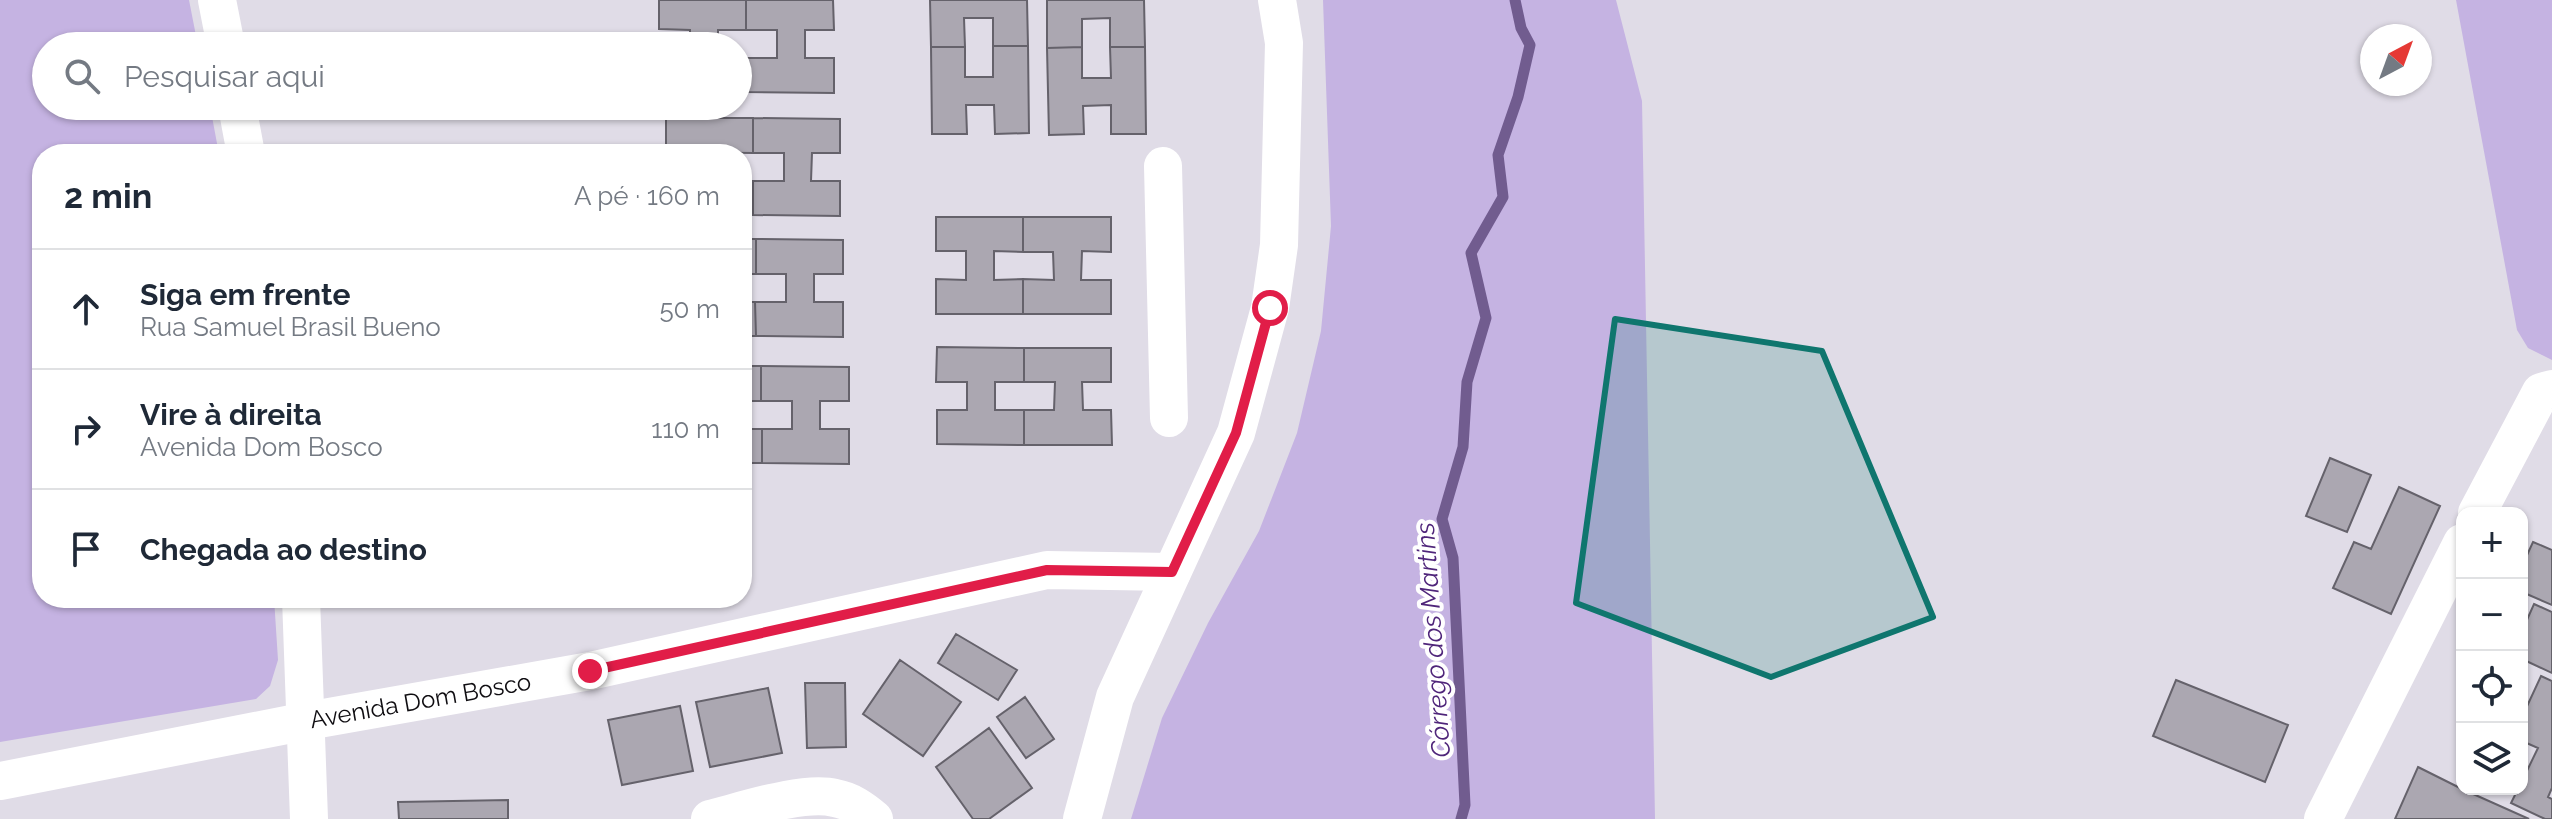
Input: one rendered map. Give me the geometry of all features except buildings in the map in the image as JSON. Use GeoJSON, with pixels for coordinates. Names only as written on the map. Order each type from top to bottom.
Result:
{"type":"FeatureCollection","features":[{"type":"Feature","properties":{"kind":"street"},"geometry":{"type":"LineString","coordinates":[[217,0],[223,32]]}},
{"type":"Feature","properties":{"kind":"street"},"geometry":{"type":"LineString","coordinates":[[1082,819],[1115,697],[1236,433],[1270,308],[1279,245],[1284,43],[1277,0]]}},
{"type":"Feature","properties":{"kind":"street"},"geometry":{"type":"LineString","coordinates":[[240,120],[244,144]]}},
{"type":"Feature","properties":{"kind":"street"},"geometry":{"type":"LineString","coordinates":[[1163,166],[1169,418]]}},
{"type":"Feature","properties":{"kind":"street"},"geometry":{"type":"LineString","coordinates":[[2480,507],[2547,390]]}},
{"type":"Feature","properties":{"kind":"street"},"geometry":{"type":"LineString","coordinates":[[2323,819],[2456,555]]}},
{"type":"Feature","properties":{"kind":"street","name":"Avenida Dom Bosco"},"geometry":{"type":"LineString","coordinates":[[0,781],[307,721],[590,671],[1047,570],[1172,572]]}},
{"type":"Feature","properties":{"kind":"street"},"geometry":{"type":"LineString","coordinates":[[301,608],[309,819]]}},
{"type":"Feature","properties":{"kind":"street"},"geometry":{"type":"LineString","coordinates":[[710,819],[809,796],[833,797],[856,805],[874,819]]}},
{"type":"Feature","properties":{"kind":"highlighted area"},"geometry":{"type":"Polygon","coordinates":[[[1615,319],[1822,351],[1933,617],[1771,677],[1576,603],[1615,319]]]}},
{"type":"Feature","properties":{"kind":"shaded area"},"geometry":{"type":"Polygon","coordinates":[[[0,0],[189,0],[195,32],[32,32],[32,120],[213,120],[217,144],[32,144],[32,608],[275,608],[278,660],[270,686],[256,699],[0,742],[0,0]]]}},
{"type":"Feature","properties":{"kind":"shaded area"},"geometry":{"type":"Polygon","coordinates":[[[1323,0],[1616,0],[1642,101],[1655,819],[1131,819],[1162,718],[1208,623],[1259,531],[1297,433],[1321,331],[1331,226],[1323,0]]]}},
{"type":"Feature","properties":{"kind":"shaded area"},"geometry":{"type":"Polygon","coordinates":[[[2456,0],[2552,0],[2552,360],[2528,348],[2517,330],[2456,0]]]}},
{"type":"Feature","properties":{"kind":"waterway","name":"Córrego dos Martins"},"geometry":{"type":"LineString","coordinates":[[1461,819],[1465,805],[1453,558],[1442,519],[1463,447],[1467,382],[1486,318],[1471,253],[1503,197],[1498,155],[1518,97],[1530,45],[1521,28],[1515,0]]}},
{"type":"Feature","properties":{"kind":"route"},"geometry":{"type":"LineString","coordinates":[[590,671],[1047,570],[1172,572],[1236,433],[1270,308]]}}]}
